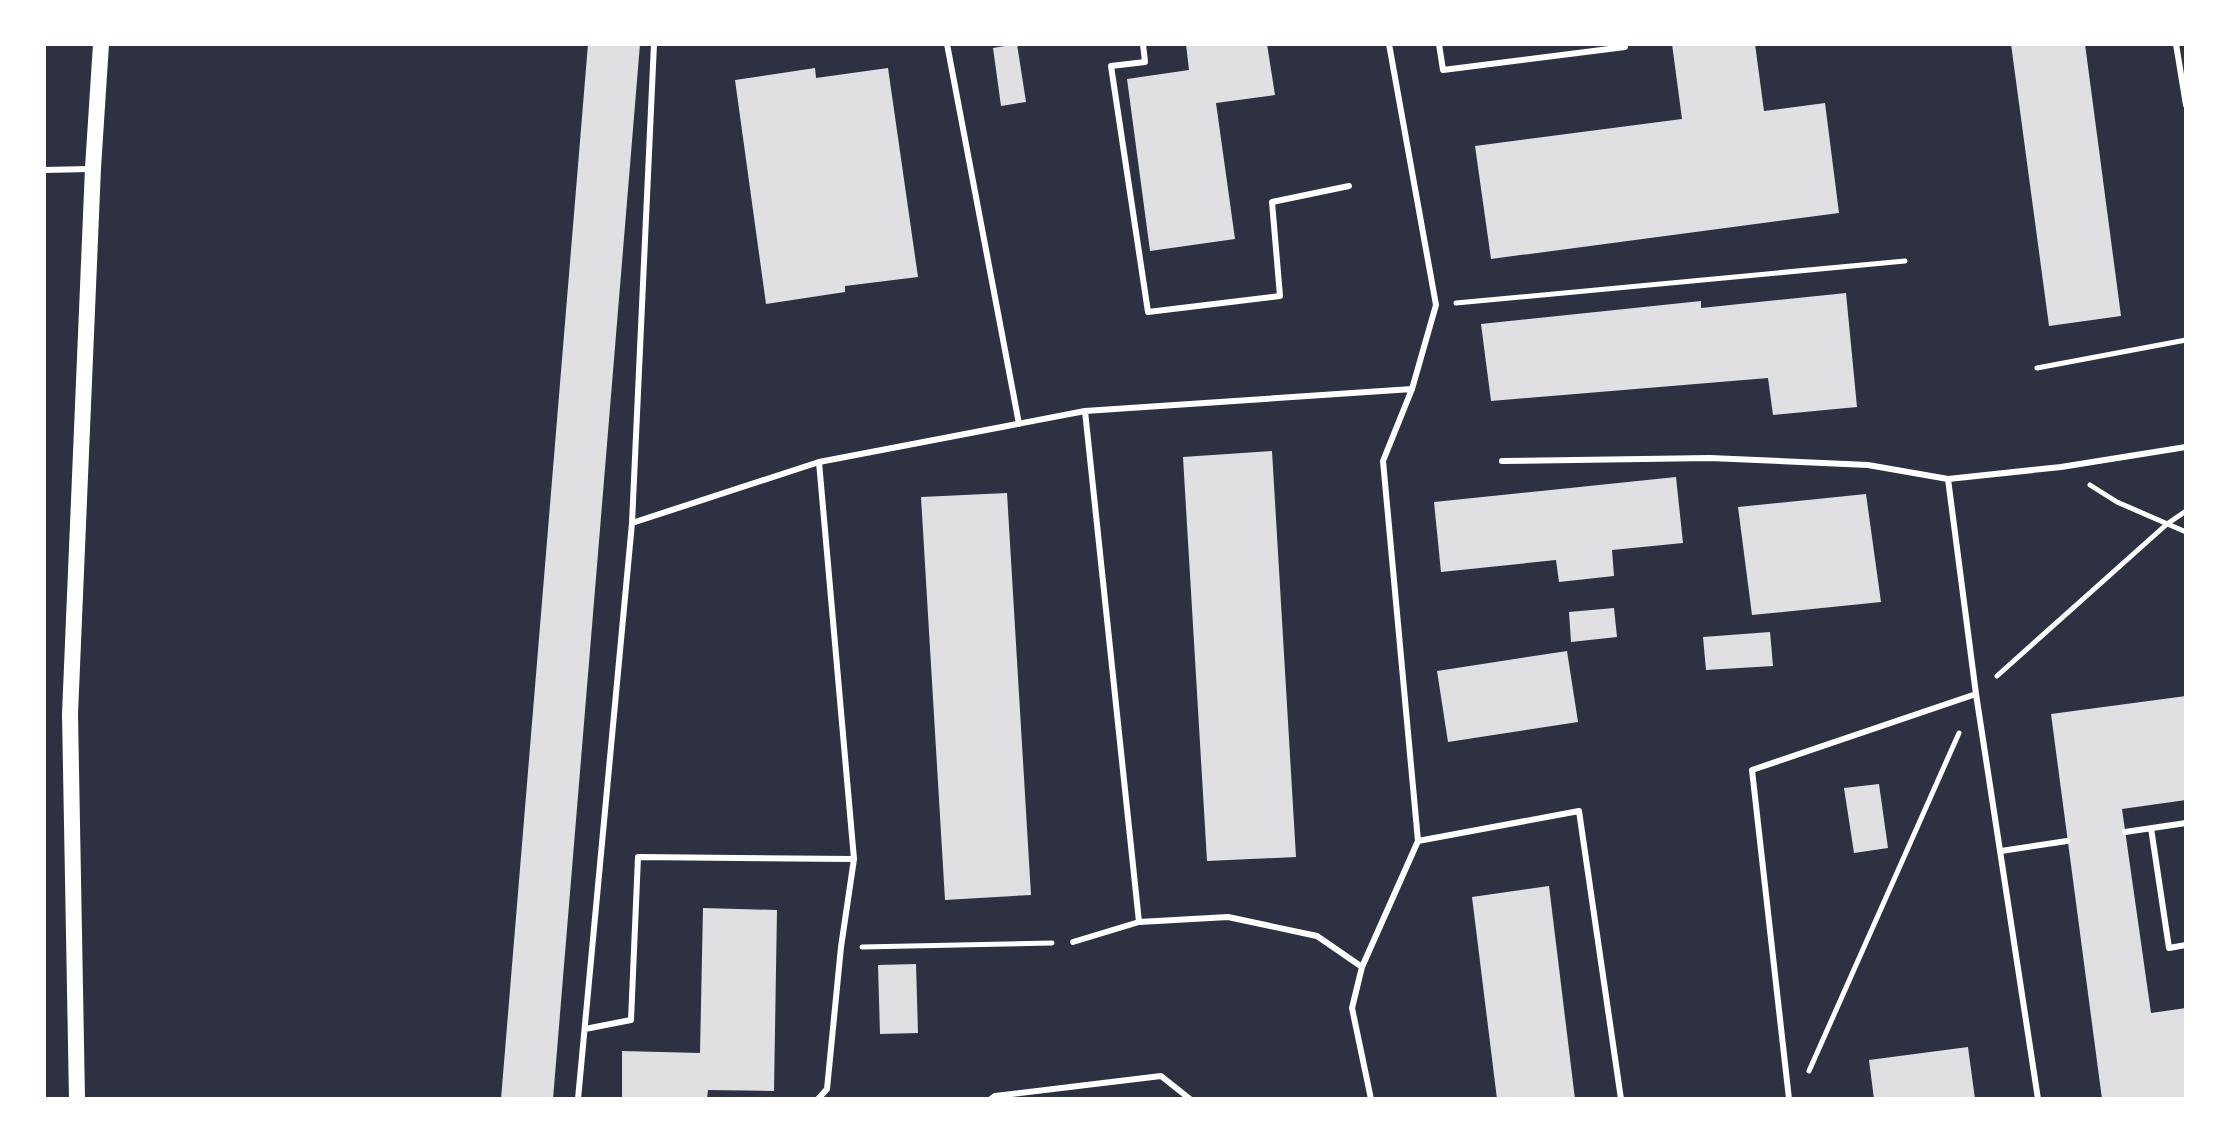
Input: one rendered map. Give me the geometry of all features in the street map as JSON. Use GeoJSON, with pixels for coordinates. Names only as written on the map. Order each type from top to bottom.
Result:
{"type":"FeatureCollection","features":[{"type":"Feature","properties":{"kind":"main road"},"geometry":{"type":"LineString","coordinates":[[77,1099],[70,714],[101,44]]}},
{"type":"Feature","properties":{"kind":"lane"},"geometry":{"type":"LineString","coordinates":[[578,1099],[632,523],[654,44]]}},
{"type":"Feature","properties":{"kind":"lane"},"geometry":{"type":"LineString","coordinates":[[947,44],[1019,424]]}},
{"type":"Feature","properties":{"kind":"lane"},"geometry":{"type":"LineString","coordinates":[[1143,44],[1145,62],[1111,66],[1148,312],[1280,296],[1272,202],[1349,186]]}},
{"type":"Feature","properties":{"kind":"lane"},"geometry":{"type":"LineString","coordinates":[[1371,1099],[1352,1008],[1362,967],[1418,841],[1383,461],[1412,389],[1436,305],[1389,44]]}},
{"type":"Feature","properties":{"kind":"lane"},"geometry":{"type":"LineString","coordinates":[[1439,44],[1443,70],[1625,47]]}},
{"type":"Feature","properties":{"kind":"lane"},"geometry":{"type":"LineString","coordinates":[[2176,44],[2186,105]]}},
{"type":"Feature","properties":{"kind":"lane"},"geometry":{"type":"LineString","coordinates":[[44,170],[93,168]]}},
{"type":"Feature","properties":{"kind":"lane"},"geometry":{"type":"LineString","coordinates":[[632,523],[819,462],[1085,411],[1412,389]]}},
{"type":"Feature","properties":{"kind":"lane"},"geometry":{"type":"LineString","coordinates":[[1085,411],[1139,922]]}},
{"type":"Feature","properties":{"kind":"lane"},"geometry":{"type":"LineString","coordinates":[[1502,461],[1710,458],[1868,465],[1948,479],[2061,467],[2186,447]]}},
{"type":"Feature","properties":{"kind":"lane"},"geometry":{"type":"LineString","coordinates":[[818,1099],[827,1089],[841,947],[854,859],[819,462]]}},
{"type":"Feature","properties":{"kind":"lane"},"geometry":{"type":"LineString","coordinates":[[1948,479],[1976,694],[2038,1099]]}},
{"type":"Feature","properties":{"kind":"lane"},"geometry":{"type":"LineString","coordinates":[[1789,1099],[1752,770],[1976,694]]}},
{"type":"Feature","properties":{"kind":"lane"},"geometry":{"type":"LineString","coordinates":[[1418,841],[1579,811],[1621,1099]]}},
{"type":"Feature","properties":{"kind":"lane"},"geometry":{"type":"LineString","coordinates":[[2125,832],[2186,823]]}},
{"type":"Feature","properties":{"kind":"lane"},"geometry":{"type":"LineString","coordinates":[[2151,828],[2169,948],[2186,945]]}},
{"type":"Feature","properties":{"kind":"lane"},"geometry":{"type":"LineString","coordinates":[[2001,851],[2067,841]]}},
{"type":"Feature","properties":{"kind":"lane"},"geometry":{"type":"LineString","coordinates":[[585,1029],[631,1020],[638,857],[854,859]]}},
{"type":"Feature","properties":{"kind":"lane"},"geometry":{"type":"LineString","coordinates":[[1073,942],[1139,922],[1228,917],[1317,936],[1362,967]]}},
{"type":"Feature","properties":{"kind":"lane"},"geometry":{"type":"LineString","coordinates":[[991,1099],[995,1096],[1161,1076],[1190,1099]]}},
{"type":"Feature","properties":{"kind":"path"},"geometry":{"type":"LineString","coordinates":[[1436,305],[1905,261]]}},
{"type":"Feature","properties":{"kind":"path"},"geometry":{"type":"LineString","coordinates":[[2037,368],[2186,340]]}},
{"type":"Feature","properties":{"kind":"path"},"geometry":{"type":"LineString","coordinates":[[2061,467],[2117,502],[2186,532]]}},
{"type":"Feature","properties":{"kind":"path"},"geometry":{"type":"LineString","coordinates":[[1803,1085],[1976,694],[2167,524],[2186,511]]}},
{"type":"Feature","properties":{"kind":"path"},"geometry":{"type":"LineString","coordinates":[[841,947],[1073,942]]}},
{"type":"Feature","properties":{"kind":"building"},"geometry":{"type":"Polygon","coordinates":[[[588,44],[640,44],[553,1099],[501,1099],[588,44]]]}},
{"type":"Feature","properties":{"kind":"building"},"geometry":{"type":"Polygon","coordinates":[[[1017,44],[1026,102],[1001,106],[993,48],[1017,44]]]}},
{"type":"Feature","properties":{"kind":"building"},"geometry":{"type":"Polygon","coordinates":[[[1186,44],[1267,44],[1275,95],[1216,103],[1235,239],[1150,251],[1127,79],[1189,70],[1186,44]]]}},
{"type":"Feature","properties":{"kind":"building"},"geometry":{"type":"Polygon","coordinates":[[[1672,44],[1755,44],[1764,111],[1825,103],[1839,213],[1491,259],[1475,146],[1682,119],[1672,44]]]}},
{"type":"Feature","properties":{"kind":"building"},"geometry":{"type":"Polygon","coordinates":[[[2011,44],[2085,44],[2121,316],[2049,326],[2011,44]]]}},
{"type":"Feature","properties":{"kind":"building"},"geometry":{"type":"Polygon","coordinates":[[[815,68],[816,78],[888,68],[918,277],[845,286],[845,292],[766,304],[735,80],[815,68]]]}},
{"type":"Feature","properties":{"kind":"building"},"geometry":{"type":"Polygon","coordinates":[[[1846,293],[1857,407],[1773,415],[1768,378],[1491,401],[1481,324],[1701,301],[1701,308],[1846,293]]]}},
{"type":"Feature","properties":{"kind":"building"},"geometry":{"type":"Polygon","coordinates":[[[1272,451],[1296,857],[1207,861],[1183,457],[1272,451]]]}},
{"type":"Feature","properties":{"kind":"building"},"geometry":{"type":"Polygon","coordinates":[[[1676,477],[1683,543],[1612,550],[1614,576],[1559,582],[1556,560],[1441,572],[1434,502],[1676,477]]]}},
{"type":"Feature","properties":{"kind":"building"},"geometry":{"type":"Polygon","coordinates":[[[1007,493],[1031,895],[945,900],[921,497],[1007,493]]]}},
{"type":"Feature","properties":{"kind":"building"},"geometry":{"type":"Polygon","coordinates":[[[1866,494],[1881,602],[1752,615],[1738,507],[1866,494]]]}},
{"type":"Feature","properties":{"kind":"building"},"geometry":{"type":"Polygon","coordinates":[[[1614,608],[1617,637],[1571,642],[1569,612],[1614,608]]]}},
{"type":"Feature","properties":{"kind":"building"},"geometry":{"type":"Polygon","coordinates":[[[1770,632],[1773,666],[1706,670],[1703,637],[1770,632]]]}},
{"type":"Feature","properties":{"kind":"building"},"geometry":{"type":"Polygon","coordinates":[[[1567,651],[1578,722],[1448,742],[1437,671],[1567,651]]]}},
{"type":"Feature","properties":{"kind":"building"},"geometry":{"type":"Polygon","coordinates":[[[2186,696],[2186,800],[2122,809],[2151,1013],[2186,1008],[2186,1099],[2102,1099],[2051,714],[2186,696]]]}},
{"type":"Feature","properties":{"kind":"building"},"geometry":{"type":"Polygon","coordinates":[[[1879,784],[1888,848],[1854,853],[1844,788],[1879,784]]]}},
{"type":"Feature","properties":{"kind":"building"},"geometry":{"type":"Polygon","coordinates":[[[1549,886],[1575,1099],[1497,1099],[1472,897],[1549,886]]]}},
{"type":"Feature","properties":{"kind":"building"},"geometry":{"type":"Polygon","coordinates":[[[703,908],[777,910],[774,1091],[708,1090],[707,1099],[622,1099],[622,1051],[700,1053],[703,908]]]}},
{"type":"Feature","properties":{"kind":"building"},"geometry":{"type":"Polygon","coordinates":[[[916,964],[918,1033],[880,1034],[878,965],[916,964]]]}},
{"type":"Feature","properties":{"kind":"building"},"geometry":{"type":"Polygon","coordinates":[[[1968,1047],[1975,1099],[1874,1099],[1869,1060],[1968,1047]]]}}]}
